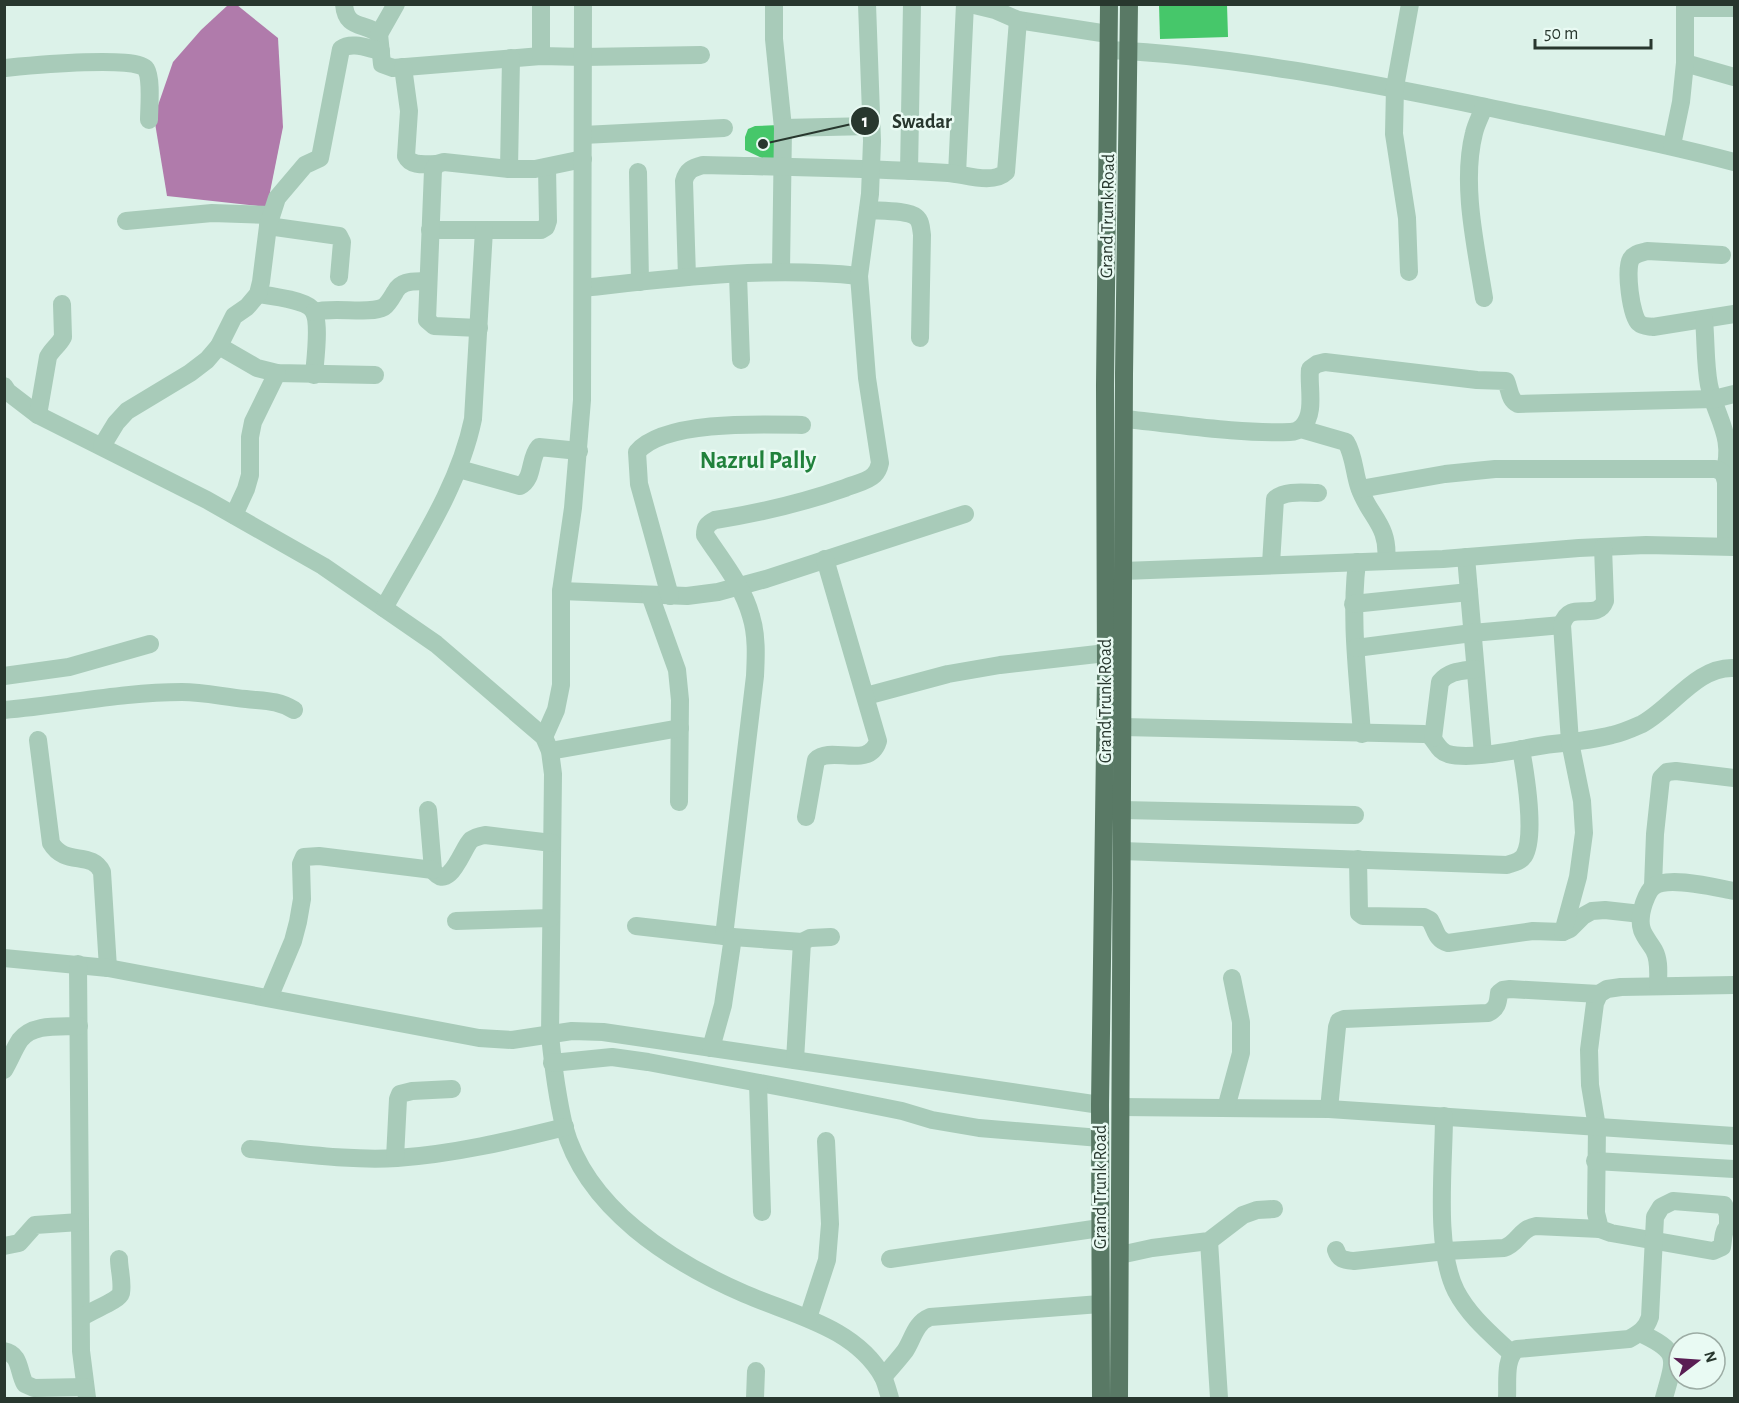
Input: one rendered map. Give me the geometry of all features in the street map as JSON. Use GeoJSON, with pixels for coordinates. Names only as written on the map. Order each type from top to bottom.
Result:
{"type":"FeatureCollection","features":[{"type":"Feature","properties":{"kind":"main road","name":"Grand Trunk Road"},"geometry":{"type":"LineString","coordinates":[[1101,1398],[1100,1106],[1106,653],[1104,386],[1109,4]]}},
{"type":"Feature","properties":{"kind":"main road","name":"Grand Trunk Road"},"geometry":{"type":"LineString","coordinates":[[1119,1398],[1124,419],[1129,4]]}},
{"type":"Feature","properties":{"kind":"street"},"geometry":{"type":"LineString","coordinates":[[344,4],[347,18],[354,24],[374,30],[380,43],[382,64],[393,68],[541,56],[701,55]]}},
{"type":"Feature","properties":{"kind":"street"},"geometry":{"type":"LineString","coordinates":[[380,43],[396,4]]}},
{"type":"Feature","properties":{"kind":"street"},"geometry":{"type":"LineString","coordinates":[[541,4],[541,56]]}},
{"type":"Feature","properties":{"kind":"street"},"geometry":{"type":"LineString","coordinates":[[583,4],[582,400],[579,451],[561,591],[561,686],[547,744],[553,774],[550,1035],[552,1063],[565,1127],[583,1169],[616,1213],[669,1255],[744,1293],[808,1318],[846,1338],[867,1356],[883,1377],[891,1398]]}},
{"type":"Feature","properties":{"kind":"street"},"geometry":{"type":"LineString","coordinates":[[774,4],[774,39],[783,128],[781,271]]}},
{"type":"Feature","properties":{"kind":"street"},"geometry":{"type":"LineString","coordinates":[[711,1048],[723,1005],[756,646],[752,617],[740,587],[705,535],[705,529],[708,523],[816,499],[872,477],[878,471],[880,463],[867,378],[859,276],[871,169],[867,4]]}},
{"type":"Feature","properties":{"kind":"street"},"geometry":{"type":"LineString","coordinates":[[909,171],[912,4]]}},
{"type":"Feature","properties":{"kind":"street"},"geometry":{"type":"LineString","coordinates":[[957,174],[965,4]]}},
{"type":"Feature","properties":{"kind":"street"},"geometry":{"type":"LineString","coordinates":[[970,4],[995,10],[1018,20],[1109,42],[1130,51],[1250,64],[1395,87],[1672,145],[1734,162]]}},
{"type":"Feature","properties":{"kind":"street"},"geometry":{"type":"LineString","coordinates":[[1409,272],[1407,218],[1394,134],[1395,87],[1410,4]]}},
{"type":"Feature","properties":{"kind":"street"},"geometry":{"type":"LineString","coordinates":[[1672,145],[1681,102],[1685,63],[1685,6],[1734,8]]}},
{"type":"Feature","properties":{"kind":"street"},"geometry":{"type":"LineString","coordinates":[[687,277],[684,181],[687,172],[693,168],[703,165],[871,169],[996,178],[1006,172],[1018,20]]}},
{"type":"Feature","properties":{"kind":"street"},"geometry":{"type":"LineString","coordinates":[[102,446],[116,423],[127,411],[190,373],[207,360],[219,346],[234,316],[247,307],[258,294],[269,221],[277,198],[305,165],[320,158],[341,49],[345,46],[380,43]]}},
{"type":"Feature","properties":{"kind":"street"},"geometry":{"type":"LineString","coordinates":[[509,169],[511,58]]}},
{"type":"Feature","properties":{"kind":"street"},"geometry":{"type":"LineString","coordinates":[[4,68],[99,62],[138,63],[145,68],[148,76],[149,120]]}},
{"type":"Feature","properties":{"kind":"street"},"geometry":{"type":"LineString","coordinates":[[1685,63],[1734,76]]}},
{"type":"Feature","properties":{"kind":"street"},"geometry":{"type":"LineString","coordinates":[[403,67],[409,111],[406,156],[408,161],[437,164],[444,162],[509,169],[547,167],[583,159]]}},
{"type":"Feature","properties":{"kind":"street"},"geometry":{"type":"LineString","coordinates":[[1484,107],[1474,132],[1470,158],[1473,230],[1484,298]]}},
{"type":"Feature","properties":{"kind":"street"},"geometry":{"type":"LineString","coordinates":[[783,128],[871,126]]}},
{"type":"Feature","properties":{"kind":"street"},"geometry":{"type":"LineString","coordinates":[[583,135],[724,128]]}},
{"type":"Feature","properties":{"kind":"street"},"geometry":{"type":"LineString","coordinates":[[437,164],[433,170],[432,179],[427,315],[430,324],[434,327],[479,328]]}},
{"type":"Feature","properties":{"kind":"street"},"geometry":{"type":"LineString","coordinates":[[429,230],[541,230],[548,221],[547,167]]}},
{"type":"Feature","properties":{"kind":"street"},"geometry":{"type":"LineString","coordinates":[[638,172],[640,282]]}},
{"type":"Feature","properties":{"kind":"street"},"geometry":{"type":"LineString","coordinates":[[868,210],[910,213],[917,218],[920,224],[922,235],[920,338]]}},
{"type":"Feature","properties":{"kind":"street"},"geometry":{"type":"LineString","coordinates":[[126,221],[212,213],[269,221],[339,236],[342,242],[339,277]]}},
{"type":"Feature","properties":{"kind":"street"},"geometry":{"type":"LineString","coordinates":[[384,608],[459,469],[468,445],[473,419],[484,230]]}},
{"type":"Feature","properties":{"kind":"street"},"geometry":{"type":"LineString","coordinates":[[1722,255],[1637,253],[1629,267],[1634,314],[1638,322],[1644,326],[1653,327],[1734,314]]}},
{"type":"Feature","properties":{"kind":"street"},"geometry":{"type":"LineString","coordinates":[[583,288],[687,277],[781,271],[859,276]]}},
{"type":"Feature","properties":{"kind":"street"},"geometry":{"type":"LineString","coordinates":[[738,274],[741,360]]}},
{"type":"Feature","properties":{"kind":"street"},"geometry":{"type":"LineString","coordinates":[[314,312],[324,309],[384,307],[402,284],[428,281]]}},
{"type":"Feature","properties":{"kind":"street"},"geometry":{"type":"LineString","coordinates":[[258,294],[311,307],[314,312],[316,335],[314,375]]}},
{"type":"Feature","properties":{"kind":"street"},"geometry":{"type":"LineString","coordinates":[[38,415],[48,357],[63,337],[62,304]]}},
{"type":"Feature","properties":{"kind":"street"},"geometry":{"type":"LineString","coordinates":[[1123,571],[1386,561],[1646,545],[1730,547],[1724,474],[1729,450],[1709,386],[1704,320]]}},
{"type":"Feature","properties":{"kind":"street"},"geometry":{"type":"LineString","coordinates":[[219,346],[257,368],[277,373],[375,375]]}},
{"type":"Feature","properties":{"kind":"street"},"geometry":{"type":"LineString","coordinates":[[1301,429],[1307,421],[1310,405],[1310,369],[1325,362],[1477,380],[1506,381],[1511,397],[1518,404],[1714,399],[1734,394]]}},
{"type":"Feature","properties":{"kind":"street"},"geometry":{"type":"LineString","coordinates":[[234,515],[250,475],[250,437],[253,423],[277,373]]}},
{"type":"Feature","properties":{"kind":"street"},"geometry":{"type":"LineString","coordinates":[[6,393],[38,415],[234,515],[323,566],[436,644],[547,744],[680,728]]}},
{"type":"Feature","properties":{"kind":"street"},"geometry":{"type":"LineString","coordinates":[[1124,419],[1240,430],[1292,432],[1301,429],[1346,442],[1351,451],[1360,489],[1385,535],[1388,546],[1386,561]]}},
{"type":"Feature","properties":{"kind":"street"},"geometry":{"type":"LineString","coordinates":[[670,596],[639,484],[637,452],[645,443],[685,430],[745,423],[802,425]]}},
{"type":"Feature","properties":{"kind":"street"},"geometry":{"type":"LineString","coordinates":[[459,469],[520,486],[528,479],[535,451],[539,447],[579,451]]}},
{"type":"Feature","properties":{"kind":"street"},"geometry":{"type":"LineString","coordinates":[[1360,489],[1445,474],[1496,469],[1715,469],[1721,470],[1724,474]]}},
{"type":"Feature","properties":{"kind":"street"},"geometry":{"type":"LineString","coordinates":[[1271,564],[1275,499],[1287,493],[1318,494]]}},
{"type":"Feature","properties":{"kind":"street"},"geometry":{"type":"LineString","coordinates":[[561,591],[670,596],[707,594],[740,587],[965,514]]}},
{"type":"Feature","properties":{"kind":"street"},"geometry":{"type":"LineString","coordinates":[[1563,932],[1578,877],[1584,833],[1582,801],[1570,742],[1562,625],[1568,613],[1596,610],[1604,606],[1603,547]]}},
{"type":"Feature","properties":{"kind":"street"},"geometry":{"type":"LineString","coordinates":[[1466,557],[1483,754]]}},
{"type":"Feature","properties":{"kind":"street"},"geometry":{"type":"LineString","coordinates":[[807,817],[816,760],[826,755],[861,755],[876,748],[879,741],[825,560]]}},
{"type":"Feature","properties":{"kind":"street"},"geometry":{"type":"LineString","coordinates":[[1357,561],[1353,604],[1362,734]]}},
{"type":"Feature","properties":{"kind":"street"},"geometry":{"type":"LineString","coordinates":[[1353,604],[1469,592]]}},
{"type":"Feature","properties":{"kind":"street"},"geometry":{"type":"LineString","coordinates":[[650,595],[677,670],[680,700],[679,802]]}},
{"type":"Feature","properties":{"kind":"street"},"geometry":{"type":"LineString","coordinates":[[1356,648],[1472,633],[1562,625]]}},
{"type":"Feature","properties":{"kind":"street"},"geometry":{"type":"LineString","coordinates":[[4,676],[69,667],[150,644]]}},
{"type":"Feature","properties":{"kind":"street"},"geometry":{"type":"LineString","coordinates":[[866,696],[948,674],[1000,665],[1106,653]]}},
{"type":"Feature","properties":{"kind":"street"},"geometry":{"type":"LineString","coordinates":[[1123,728],[1424,734],[1433,738],[1440,750],[1446,753],[1483,754],[1614,735],[1643,723],[1702,677],[1715,671],[1734,668]]}},
{"type":"Feature","properties":{"kind":"street"},"geometry":{"type":"LineString","coordinates":[[1433,738],[1440,682],[1446,675],[1475,669]]}},
{"type":"Feature","properties":{"kind":"street"},"geometry":{"type":"LineString","coordinates":[[4,710],[102,697],[182,692],[270,701],[294,710]]}},
{"type":"Feature","properties":{"kind":"street"},"geometry":{"type":"LineString","coordinates":[[38,740],[51,843],[55,850],[64,856],[92,861],[99,865],[102,872],[108,968]]}},
{"type":"Feature","properties":{"kind":"street"},"geometry":{"type":"LineString","coordinates":[[1122,851],[1497,865],[1517,862],[1524,856],[1527,843],[1527,791],[1521,749]]}},
{"type":"Feature","properties":{"kind":"street"},"geometry":{"type":"LineString","coordinates":[[1658,986],[1658,960],[1645,938],[1641,927],[1641,914],[1646,896],[1653,886],[1655,834],[1661,778],[1667,772],[1676,771],[1734,778]]}},
{"type":"Feature","properties":{"kind":"street"},"geometry":{"type":"LineString","coordinates":[[428,810],[433,870],[436,875],[448,875],[470,841],[477,837],[485,835],[552,843]]}},
{"type":"Feature","properties":{"kind":"street"},"geometry":{"type":"LineString","coordinates":[[1122,810],[1355,815]]}},
{"type":"Feature","properties":{"kind":"street"},"geometry":{"type":"LineString","coordinates":[[269,998],[293,941],[298,922],[302,899],[301,864],[304,857],[320,856],[433,870]]}},
{"type":"Feature","properties":{"kind":"street"},"geometry":{"type":"LineString","coordinates":[[1358,859],[1357,908],[1359,913],[1363,916],[1424,917],[1430,920],[1437,937],[1442,942],[1533,931],[1563,932],[1570,929],[1583,915],[1592,911],[1641,914]]}},
{"type":"Feature","properties":{"kind":"street"},"geometry":{"type":"LineString","coordinates":[[1653,886],[1663,882],[1674,882],[1734,891]]}},
{"type":"Feature","properties":{"kind":"street"},"geometry":{"type":"LineString","coordinates":[[456,921],[551,918]]}},
{"type":"Feature","properties":{"kind":"street"},"geometry":{"type":"LineString","coordinates":[[636,926],[729,937],[802,942],[810,938],[831,937]]}},
{"type":"Feature","properties":{"kind":"street"},"geometry":{"type":"LineString","coordinates":[[795,1060],[802,942]]}},
{"type":"Feature","properties":{"kind":"street"},"geometry":{"type":"LineString","coordinates":[[4,968],[13,959],[78,964],[479,1038],[512,1040],[572,1031],[603,1032],[1100,1106]]}},
{"type":"Feature","properties":{"kind":"street"},"geometry":{"type":"LineString","coordinates":[[4,1351],[16,1356],[13,1379],[34,1388],[86,1393],[81,1318],[78,964]]}},
{"type":"Feature","properties":{"kind":"street"},"geometry":{"type":"LineString","coordinates":[[1226,1108],[1241,1053],[1241,1022],[1232,978]]}},
{"type":"Feature","properties":{"kind":"street"},"geometry":{"type":"LineString","coordinates":[[1600,1229],[1596,1213],[1597,1127],[1590,1085],[1588,1050],[1595,1003],[1599,994],[1607,989],[1621,987],[1734,985]]}},
{"type":"Feature","properties":{"kind":"street"},"geometry":{"type":"LineString","coordinates":[[1329,1109],[1337,1027],[1339,1021],[1344,1018],[1488,1013],[1498,1004],[1499,993],[1510,988],[1599,994]]}},
{"type":"Feature","properties":{"kind":"street"},"geometry":{"type":"LineString","coordinates":[[4,1070],[20,1040],[27,1033],[46,1028],[79,1026]]}},
{"type":"Feature","properties":{"kind":"street"},"geometry":{"type":"LineString","coordinates":[[552,1063],[612,1057],[758,1083],[979,1128],[1100,1137]]}},
{"type":"Feature","properties":{"kind":"street"},"geometry":{"type":"LineString","coordinates":[[758,1083],[762,1212]]}},
{"type":"Feature","properties":{"kind":"street"},"geometry":{"type":"LineString","coordinates":[[395,1158],[400,1095],[412,1091],[452,1089]]}},
{"type":"Feature","properties":{"kind":"street"},"geometry":{"type":"LineString","coordinates":[[1120,1107],[1329,1109],[1734,1136]]}},
{"type":"Feature","properties":{"kind":"street"},"geometry":{"type":"LineString","coordinates":[[1444,1116],[1443,1192],[1448,1268],[1456,1291],[1485,1329],[1511,1353]]}},
{"type":"Feature","properties":{"kind":"street"},"geometry":{"type":"LineString","coordinates":[[250,1149],[395,1158],[438,1154],[491,1145],[565,1127]]}},
{"type":"Feature","properties":{"kind":"street"},"geometry":{"type":"LineString","coordinates":[[808,1318],[827,1260],[830,1224],[826,1142]]}},
{"type":"Feature","properties":{"kind":"street"},"geometry":{"type":"LineString","coordinates":[[1596,1154],[1734,1169]]}},
{"type":"Feature","properties":{"kind":"street"},"geometry":{"type":"LineString","coordinates":[[1336,1250],[1338,1256],[1343,1260],[1354,1261],[1446,1251],[1504,1248],[1511,1245],[1527,1228],[1536,1226],[1600,1229],[1611,1233],[1653,1240],[1713,1251],[1722,1247],[1725,1229],[1731,1226],[1724,1204],[1673,1201],[1661,1207],[1655,1217],[1653,1240],[1650,1317],[1647,1327],[1629,1339],[1517,1349],[1511,1353],[1509,1361],[1507,1398]]}},
{"type":"Feature","properties":{"kind":"street"},"geometry":{"type":"LineString","coordinates":[[1120,1255],[1152,1248],[1209,1241],[1243,1215],[1257,1210],[1274,1209]]}},
{"type":"Feature","properties":{"kind":"street"},"geometry":{"type":"LineString","coordinates":[[4,1246],[19,1243],[34,1225],[80,1222]]}},
{"type":"Feature","properties":{"kind":"street"},"geometry":{"type":"LineString","coordinates":[[890,1259],[1100,1228]]}},
{"type":"Feature","properties":{"kind":"street"},"geometry":{"type":"LineString","coordinates":[[1209,1241],[1219,1398]]}},
{"type":"Feature","properties":{"kind":"street"},"geometry":{"type":"LineString","coordinates":[[81,1318],[88,1312],[115,1301],[119,1297],[121,1291],[119,1259]]}},
{"type":"Feature","properties":{"kind":"street"},"geometry":{"type":"LineString","coordinates":[[883,1377],[905,1351],[922,1320],[930,1317],[1101,1304]]}},
{"type":"Feature","properties":{"kind":"street"},"geometry":{"type":"LineString","coordinates":[[1640,1333],[1668,1348],[1671,1354],[1672,1364],[1664,1398]]}},
{"type":"Feature","properties":{"kind":"street"},"geometry":{"type":"LineString","coordinates":[[755,1398],[756,1371]]}},
{"type":"Feature","properties":{"kind":"shaded area"},"geometry":{"type":"Polygon","coordinates":[[[228,5],[237,5],[278,38],[283,127],[267,207],[167,196],[154,117],[173,62],[201,30],[228,5]]]}},
{"type":"Feature","properties":{"kind":"building"},"geometry":{"type":"Polygon","coordinates":[[[1159,4],[1227,4],[1228,37],[1160,39],[1159,4]]]}},
{"type":"Feature","properties":{"kind":"building"},"geometry":{"type":"Polygon","coordinates":[[[779,125],[781,158],[764,159],[745,150],[745,137],[748,129],[755,126],[779,125]]]}},
{"type":"Feature","properties":{"kind":"place","name":"Swadar"},"geometry":{"type":"Point","coordinates":[763,144]}},
{"type":"Feature","properties":{"kind":"district","name":"Nazrul Pally"},"geometry":{"type":"Point","coordinates":[758,460]}}]}
